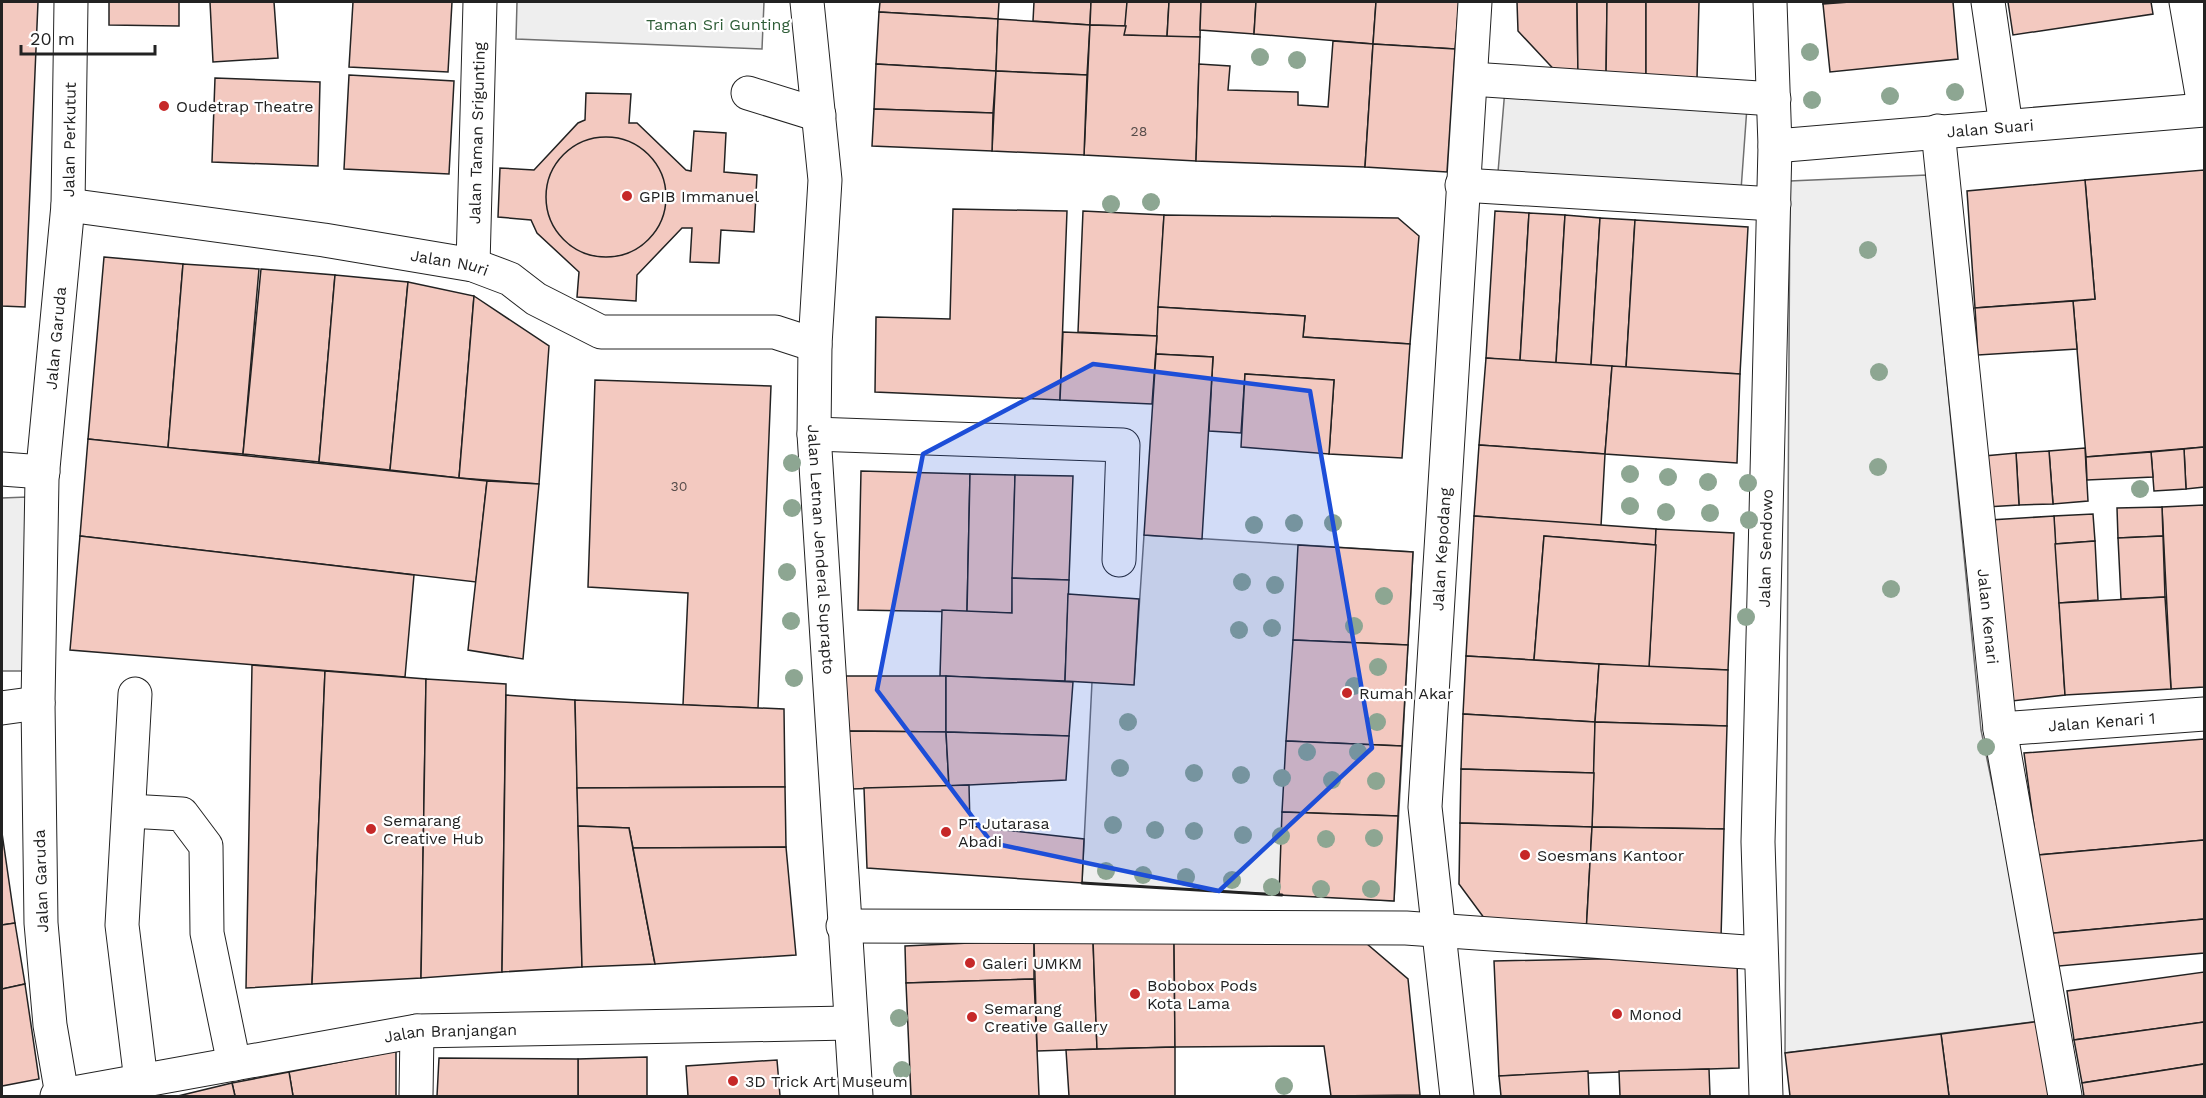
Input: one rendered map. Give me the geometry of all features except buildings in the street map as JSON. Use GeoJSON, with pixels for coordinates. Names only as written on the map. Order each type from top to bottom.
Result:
{"type":"FeatureCollection","features":[{"type":"Feature","properties":{"kind":"street","name":"Jalan Perkutut"},"geometry":{"type":"LineString","coordinates":[[68,205],[71,2]]}},
{"type":"Feature","properties":{"kind":"street","name":"Jalan Taman Srigunting"},"geometry":{"type":"LineString","coordinates":[[473,265],[480,2]]}},
{"type":"Feature","properties":{"kind":"street","name":"Jalan Letnan Jenderal Suprapto"},"geometry":{"type":"LineString","coordinates":[[807,2],[825,180],[816,345],[814,434],[843,926],[856,1096]]}},
{"type":"Feature","properties":{"kind":"street","name":"Jalan Kepodang"},"geometry":{"type":"LineString","coordinates":[[1457,1096],[1425,807],[1475,2]]}},
{"type":"Feature","properties":{"kind":"street","name":"Jalan Sendowo"},"geometry":{"type":"LineString","coordinates":[[1766,1096],[1758,842],[1775,146],[1770,2]]}},
{"type":"Feature","properties":{"kind":"street"},"geometry":{"type":"LineString","coordinates":[[1988,2],[2006,126]]}},
{"type":"Feature","properties":{"kind":"street"},"geometry":{"type":"LineString","coordinates":[[2186,2],[2205,108]]}},
{"type":"Feature","properties":{"kind":"street"},"geometry":{"type":"LineString","coordinates":[[1471,79],[1774,99]]}},
{"type":"Feature","properties":{"kind":"street"},"geometry":{"type":"LineString","coordinates":[[748,93],[819,115]]}},
{"type":"Feature","properties":{"kind":"street","name":"Jalan Suari"},"geometry":{"type":"LineString","coordinates":[[1775,146],[2205,108]]}},
{"type":"Feature","properties":{"kind":"street","name":"Jalan Kenari"},"geometry":{"type":"LineString","coordinates":[[1938,131],[2000,729],[2065,1096]]}},
{"type":"Feature","properties":{"kind":"street"},"geometry":{"type":"LineString","coordinates":[[1462,185],[1774,204]]}},
{"type":"Feature","properties":{"kind":"street","name":"Jalan Nuri"},"geometry":{"type":"LineString","coordinates":[[68,205],[324,240],[473,265],[510,279],[536,299],[601,332],[775,332],[816,345]]}},
{"type":"Feature","properties":{"kind":"street","name":"Jalan Garuda"},"geometry":{"type":"LineString","coordinates":[[60,1096],[50,1025],[41,922],[38,703],[43,472],[68,205]]}},
{"type":"Feature","properties":{"kind":"street"},"geometry":{"type":"LineString","coordinates":[[814,434],[1123,445],[1119,560]]}},
{"type":"Feature","properties":{"kind":"street"},"geometry":{"type":"LineString","coordinates":[[2,469],[43,472]]}},
{"type":"Feature","properties":{"kind":"street"},"geometry":{"type":"LineString","coordinates":[[135,694],[122,925],[141,1081]]}},
{"type":"Feature","properties":{"kind":"street"},"geometry":{"type":"LineString","coordinates":[[2,708],[38,703]]}},
{"type":"Feature","properties":{"kind":"street","name":"Jalan Kenari 1"},"geometry":{"type":"LineString","coordinates":[[2000,729],[2205,714]]}},
{"type":"Feature","properties":{"kind":"street"},"geometry":{"type":"LineString","coordinates":[[129,811],[182,814],[206,846],[207,933],[234,1064]]}},
{"type":"Feature","properties":{"kind":"street"},"geometry":{"type":"LineString","coordinates":[[843,926],[1437,930],[1760,953]]}},
{"type":"Feature","properties":{"kind":"street","name":"Jalan Branjangan"},"geometry":{"type":"LineString","coordinates":[[60,1096],[417,1030],[850,1023]]}},
{"type":"Feature","properties":{"kind":"street"},"geometry":{"type":"LineString","coordinates":[[416,1096],[417,1030]]}},
{"type":"Feature","properties":{"kind":"highlighted area"},"geometry":{"type":"Polygon","coordinates":[[[1093,364],[1310,391],[1372,748],[1219,891],[992,843],[877,690],[923,454],[1093,364]]]}},
{"type":"Feature","properties":{"kind":"green space","name":"Taman Sri Gunting"},"geometry":{"type":"Polygon","coordinates":[[[517,2],[764,2],[762,49],[516,39],[517,2]]]}},
{"type":"Feature","properties":{"kind":"green space"},"geometry":{"type":"Polygon","coordinates":[[[1927,175],[1981,730],[2041,1021],[1785,1053],[1790,181],[1927,175]]]}},
{"type":"Feature","properties":{"kind":"green space"},"geometry":{"type":"Polygon","coordinates":[[[27,497],[29,671],[2,671],[2,498],[27,497]]]}},
{"type":"Feature","properties":{"kind":"green space"},"geometry":{"type":"Polygon","coordinates":[[[1144,535],[1413,552],[1394,901],[1082,883],[1092,682],[1134,684],[1144,535]]]}},
{"type":"Feature","properties":{"kind":"shaded area"},"geometry":{"type":"Polygon","coordinates":[[[1505,89],[1747,107],[1741,190],[1498,172],[1505,89]]]}},
{"type":"Feature","properties":{"kind":"wall"},"geometry":{"type":"LineString","coordinates":[[1082,883],[1282,895]]}},
{"type":"Feature","properties":{"kind":"place","name":"Oudetrap Theatre"},"geometry":{"type":"Point","coordinates":[164,106]}},
{"type":"Feature","properties":{"kind":"place","name":"GPIB Immanuel"},"geometry":{"type":"Point","coordinates":[627,196]}},
{"type":"Feature","properties":{"kind":"place","name":"Rumah Akar"},"geometry":{"type":"Point","coordinates":[1347,693]}},
{"type":"Feature","properties":{"kind":"place","name":"Semarang Creative Hub"},"geometry":{"type":"Point","coordinates":[371,829]}},
{"type":"Feature","properties":{"kind":"place","name":"PT Jutarasa Abadi"},"geometry":{"type":"Point","coordinates":[946,832]}},
{"type":"Feature","properties":{"kind":"place","name":"Soesmans Kantoor"},"geometry":{"type":"Point","coordinates":[1525,855]}},
{"type":"Feature","properties":{"kind":"place","name":"Galeri UMKM"},"geometry":{"type":"Point","coordinates":[970,963]}},
{"type":"Feature","properties":{"kind":"place","name":"Bobobox Pods Kota Lama"},"geometry":{"type":"Point","coordinates":[1135,994]}},
{"type":"Feature","properties":{"kind":"place","name":"Monod"},"geometry":{"type":"Point","coordinates":[1617,1014]}},
{"type":"Feature","properties":{"kind":"place","name":"Semarang Creative Gallery"},"geometry":{"type":"Point","coordinates":[972,1017]}},
{"type":"Feature","properties":{"kind":"place","name":"3D Trick Art Museum"},"geometry":{"type":"Point","coordinates":[733,1081]}}]}
